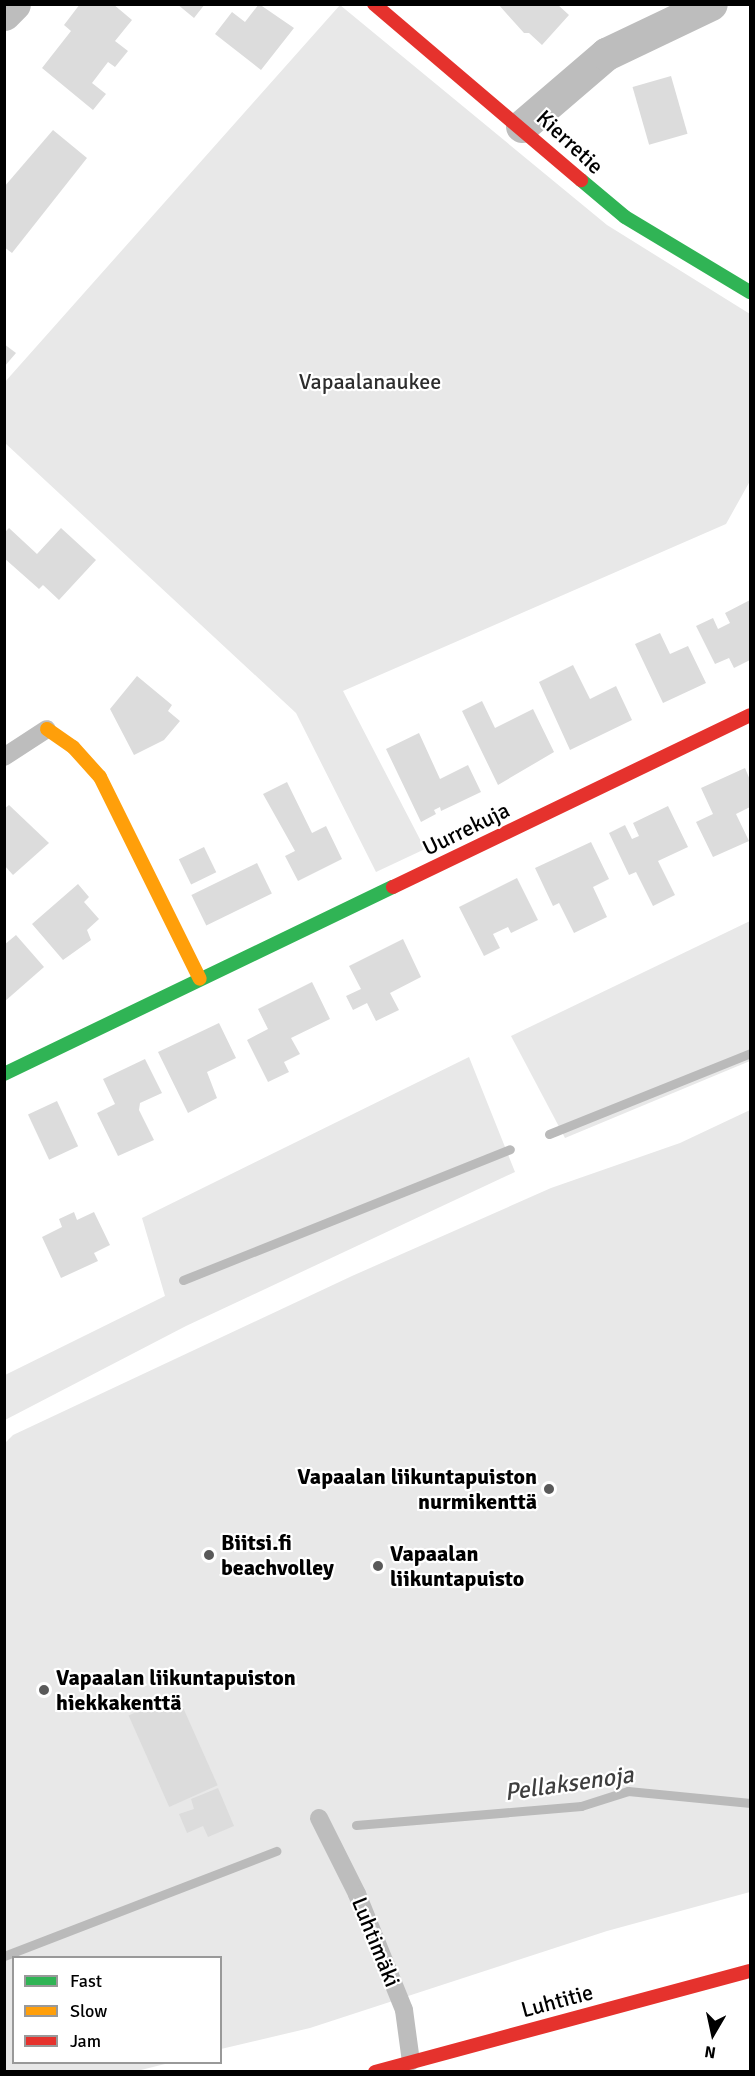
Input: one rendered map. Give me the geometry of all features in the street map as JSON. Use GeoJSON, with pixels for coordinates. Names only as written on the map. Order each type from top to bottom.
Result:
{"type":"FeatureCollection","features":[{"type":"Feature","properties":{"kind":"street"},"geometry":{"type":"LineString","coordinates":[[4,14],[15,4]]}},
{"type":"Feature","properties":{"kind":"street","name":"Kierretie"},"geometry":{"type":"LineString","coordinates":[[374,4],[522,126],[575,179],[625,217],[750,292]]}},
{"type":"Feature","properties":{"kind":"street"},"geometry":{"type":"LineString","coordinates":[[522,126],[606,54],[711,4]]}},
{"type":"Feature","properties":{"kind":"street","name":"Uurrekuja"},"geometry":{"type":"LineString","coordinates":[[4,1074],[750,715]]}},
{"type":"Feature","properties":{"kind":"street"},"geometry":{"type":"LineString","coordinates":[[47,729],[73,747],[100,777],[200,979]]}},
{"type":"Feature","properties":{"kind":"street","name":"Luhtitie"},"geometry":{"type":"LineString","coordinates":[[375,2072],[412,2067],[750,1971]]}},
{"type":"Feature","properties":{"kind":"lane"},"geometry":{"type":"LineString","coordinates":[[4,757],[47,729]]}},
{"type":"Feature","properties":{"kind":"lane","name":"Luhtimäki"},"geometry":{"type":"LineString","coordinates":[[319,1818],[357,1894],[404,2010],[412,2067]]}},
{"type":"Feature","properties":{"kind":"green space","name":"Vapaalanaukee"},"geometry":{"type":"Polygon","coordinates":[[[340,5],[607,225],[750,314],[750,481],[726,524],[343,691],[425,849],[376,872],[296,713],[5,443],[4,383],[340,5]]]}},
{"type":"Feature","properties":{"kind":"green space"},"geometry":{"type":"Polygon","coordinates":[[[750,921],[750,1061],[565,1138],[511,1036],[750,921]]]}},
{"type":"Feature","properties":{"kind":"green space"},"geometry":{"type":"Polygon","coordinates":[[[469,1057],[515,1172],[186,1326],[5,1420],[5,1375],[165,1296],[142,1218],[469,1057]]]}},
{"type":"Feature","properties":{"kind":"green space","name":"Vapaalan liikuntapuisto"},"geometry":{"type":"Polygon","coordinates":[[[750,1110],[750,1892],[607,1931],[310,2028],[222,2049],[222,1956],[12,1956],[12,2064],[165,2064],[137,2071],[5,2071],[5,1443],[13,1435],[352,1276],[551,1188],[680,1143],[750,1110]]]}},
{"type":"Feature","properties":{"kind":"building"},"geometry":{"type":"Polygon","coordinates":[[[80,4],[113,4],[132,20],[115,41],[128,51],[115,67],[108,62],[92,83],[106,94],[93,110],[42,68],[71,31],[64,25],[80,4]]]}},
{"type":"Feature","properties":{"kind":"building"},"geometry":{"type":"Polygon","coordinates":[[[177,4],[205,4],[194,18],[177,4]]]}},
{"type":"Feature","properties":{"kind":"building"},"geometry":{"type":"Polygon","coordinates":[[[259,4],[294,28],[261,70],[215,34],[232,12],[245,22],[259,4]]]}},
{"type":"Feature","properties":{"kind":"building"},"geometry":{"type":"Polygon","coordinates":[[[498,4],[557,4],[569,15],[542,45],[529,33],[524,33],[498,4]]]}},
{"type":"Feature","properties":{"kind":"building"},"geometry":{"type":"Polygon","coordinates":[[[671,76],[688,134],[649,145],[633,87],[671,76]]]}},
{"type":"Feature","properties":{"kind":"building"},"geometry":{"type":"Polygon","coordinates":[[[53,130],[87,158],[12,253],[4,247],[4,187],[53,130]]]}},
{"type":"Feature","properties":{"kind":"building"},"geometry":{"type":"Polygon","coordinates":[[[4,344],[16,353],[4,367],[4,344]]]}},
{"type":"Feature","properties":{"kind":"building"},"geometry":{"type":"Polygon","coordinates":[[[9,528],[37,554],[61,528],[96,560],[59,600],[43,585],[39,589],[4,558],[4,533],[9,528]]]}},
{"type":"Feature","properties":{"kind":"building"},"geometry":{"type":"Polygon","coordinates":[[[750,600],[750,660],[734,668],[729,658],[715,664],[696,626],[713,618],[718,629],[730,623],[725,613],[750,600]]]}},
{"type":"Feature","properties":{"kind":"building"},"geometry":{"type":"Polygon","coordinates":[[[660,633],[670,654],[688,646],[706,683],[663,703],[635,644],[660,633]]]}},
{"type":"Feature","properties":{"kind":"building"},"geometry":{"type":"Polygon","coordinates":[[[573,665],[590,699],[616,686],[632,720],[570,750],[539,682],[573,665]]]}},
{"type":"Feature","properties":{"kind":"building"},"geometry":{"type":"Polygon","coordinates":[[[137,676],[172,705],[168,711],[180,721],[164,740],[134,755],[110,709],[137,676]]]}},
{"type":"Feature","properties":{"kind":"building"},"geometry":{"type":"Polygon","coordinates":[[[482,701],[495,728],[533,709],[554,752],[498,785],[462,711],[482,701]]]}},
{"type":"Feature","properties":{"kind":"building"},"geometry":{"type":"Polygon","coordinates":[[[419,733],[440,779],[468,765],[481,792],[441,811],[440,807],[434,810],[436,814],[421,822],[386,749],[419,733]]]}},
{"type":"Feature","properties":{"kind":"building"},"geometry":{"type":"Polygon","coordinates":[[[745,768],[750,780],[750,807],[736,814],[749,841],[713,857],[696,822],[713,814],[701,788],[745,768]]]}},
{"type":"Feature","properties":{"kind":"building"},"geometry":{"type":"Polygon","coordinates":[[[287,782],[312,833],[326,826],[342,859],[298,881],[285,856],[295,851],[263,794],[287,782]]]}},
{"type":"Feature","properties":{"kind":"building"},"geometry":{"type":"Polygon","coordinates":[[[9,805],[49,843],[13,875],[4,865],[4,809],[9,805]]]}},
{"type":"Feature","properties":{"kind":"building"},"geometry":{"type":"Polygon","coordinates":[[[668,806],[688,847],[658,861],[675,895],[653,906],[636,872],[629,875],[609,833],[625,825],[632,839],[639,836],[633,823],[668,806]]]}},
{"type":"Feature","properties":{"kind":"building"},"geometry":{"type":"Polygon","coordinates":[[[591,842],[609,879],[593,887],[607,917],[574,933],[559,903],[553,906],[535,868],[591,842]]]}},
{"type":"Feature","properties":{"kind":"building"},"geometry":{"type":"Polygon","coordinates":[[[204,847],[216,872],[191,884],[179,859],[204,847]]]}},
{"type":"Feature","properties":{"kind":"building"},"geometry":{"type":"Polygon","coordinates":[[[257,863],[272,894],[206,926],[191,895],[257,863]]]}},
{"type":"Feature","properties":{"kind":"building"},"geometry":{"type":"Polygon","coordinates":[[[517,878],[538,920],[511,933],[508,927],[493,934],[500,948],[484,956],[459,907],[517,878]]]}},
{"type":"Feature","properties":{"kind":"building"},"geometry":{"type":"Polygon","coordinates":[[[78,884],[89,897],[84,902],[99,919],[87,930],[91,940],[63,960],[32,924],[78,884]]]}},
{"type":"Feature","properties":{"kind":"building"},"geometry":{"type":"Polygon","coordinates":[[[16,935],[44,967],[4,1002],[4,945],[16,935]]]}},
{"type":"Feature","properties":{"kind":"building"},"geometry":{"type":"Polygon","coordinates":[[[403,939],[421,977],[390,993],[399,1010],[376,1021],[367,1003],[353,1010],[346,996],[361,989],[349,966],[403,939]]]}},
{"type":"Feature","properties":{"kind":"building"},"geometry":{"type":"Polygon","coordinates":[[[312,982],[330,1019],[291,1038],[300,1054],[284,1062],[289,1072],[268,1082],[247,1040],[268,1029],[258,1009],[312,982]]]}},
{"type":"Feature","properties":{"kind":"building"},"geometry":{"type":"Polygon","coordinates":[[[219,1023],[236,1058],[207,1072],[217,1098],[188,1113],[158,1052],[219,1023]]]}},
{"type":"Feature","properties":{"kind":"building"},"geometry":{"type":"Polygon","coordinates":[[[145,1059],[162,1093],[140,1103],[139,1110],[154,1140],[118,1156],[97,1113],[115,1104],[103,1079],[145,1059]]]}},
{"type":"Feature","properties":{"kind":"building"},"geometry":{"type":"Polygon","coordinates":[[[57,1101],[78,1146],[49,1160],[28,1115],[57,1101]]]}},
{"type":"Feature","properties":{"kind":"building"},"geometry":{"type":"Polygon","coordinates":[[[74,1212],[77,1220],[94,1212],[110,1245],[94,1253],[98,1261],[61,1278],[42,1237],[62,1227],[59,1219],[74,1212]]]}},
{"type":"Feature","properties":{"kind":"building"},"geometry":{"type":"Polygon","coordinates":[[[177,1694],[218,1785],[169,1807],[129,1716],[177,1694]]]}},
{"type":"Feature","properties":{"kind":"building"},"geometry":{"type":"Polygon","coordinates":[[[218,1788],[234,1826],[208,1837],[203,1826],[187,1833],[179,1814],[194,1809],[191,1799],[218,1788]]]}},
{"type":"Feature","properties":{"kind":"waterway"},"geometry":{"type":"LineString","coordinates":[[549,1134],[750,1053]]}},
{"type":"Feature","properties":{"kind":"waterway"},"geometry":{"type":"LineString","coordinates":[[183,1280],[510,1149]]}},
{"type":"Feature","properties":{"kind":"waterway","name":"Pellaksenoja"},"geometry":{"type":"LineString","coordinates":[[356,1825],[581,1806],[628,1791],[750,1803]]}},
{"type":"Feature","properties":{"kind":"waterway","name":"Pellaksenoja"},"geometry":{"type":"LineString","coordinates":[[4,1956],[276,1851]]}},
{"type":"Feature","properties":{"kind":"traffic: fast"},"geometry":{"type":"LineString","coordinates":[[581,180],[625,217],[750,292]]}},
{"type":"Feature","properties":{"kind":"traffic: fast"},"geometry":{"type":"LineString","coordinates":[[4,1074],[393,887]]}},
{"type":"Feature","properties":{"kind":"traffic: slow"},"geometry":{"type":"LineString","coordinates":[[47,729],[73,747],[100,777],[200,979]]}},
{"type":"Feature","properties":{"kind":"traffic: jam"},"geometry":{"type":"LineString","coordinates":[[374,4],[581,180]]}},
{"type":"Feature","properties":{"kind":"traffic: jam"},"geometry":{"type":"LineString","coordinates":[[393,887],[750,715]]}},
{"type":"Feature","properties":{"kind":"traffic: jam"},"geometry":{"type":"LineString","coordinates":[[375,2072],[750,1971]]}},
{"type":"Feature","properties":{"kind":"place","name":"Vapaalan liikuntapuiston nurmikenttä"},"geometry":{"type":"Point","coordinates":[549,1489]}},
{"type":"Feature","properties":{"kind":"place","name":"Biitsi.fi beachvolley"},"geometry":{"type":"Point","coordinates":[209,1555]}},
{"type":"Feature","properties":{"kind":"place","name":"Vapaalan liikuntapuisto"},"geometry":{"type":"Point","coordinates":[378,1566]}},
{"type":"Feature","properties":{"kind":"place","name":"Vapaalan liikuntapuiston hiekkakenttä"},"geometry":{"type":"Point","coordinates":[44,1690]}}]}
